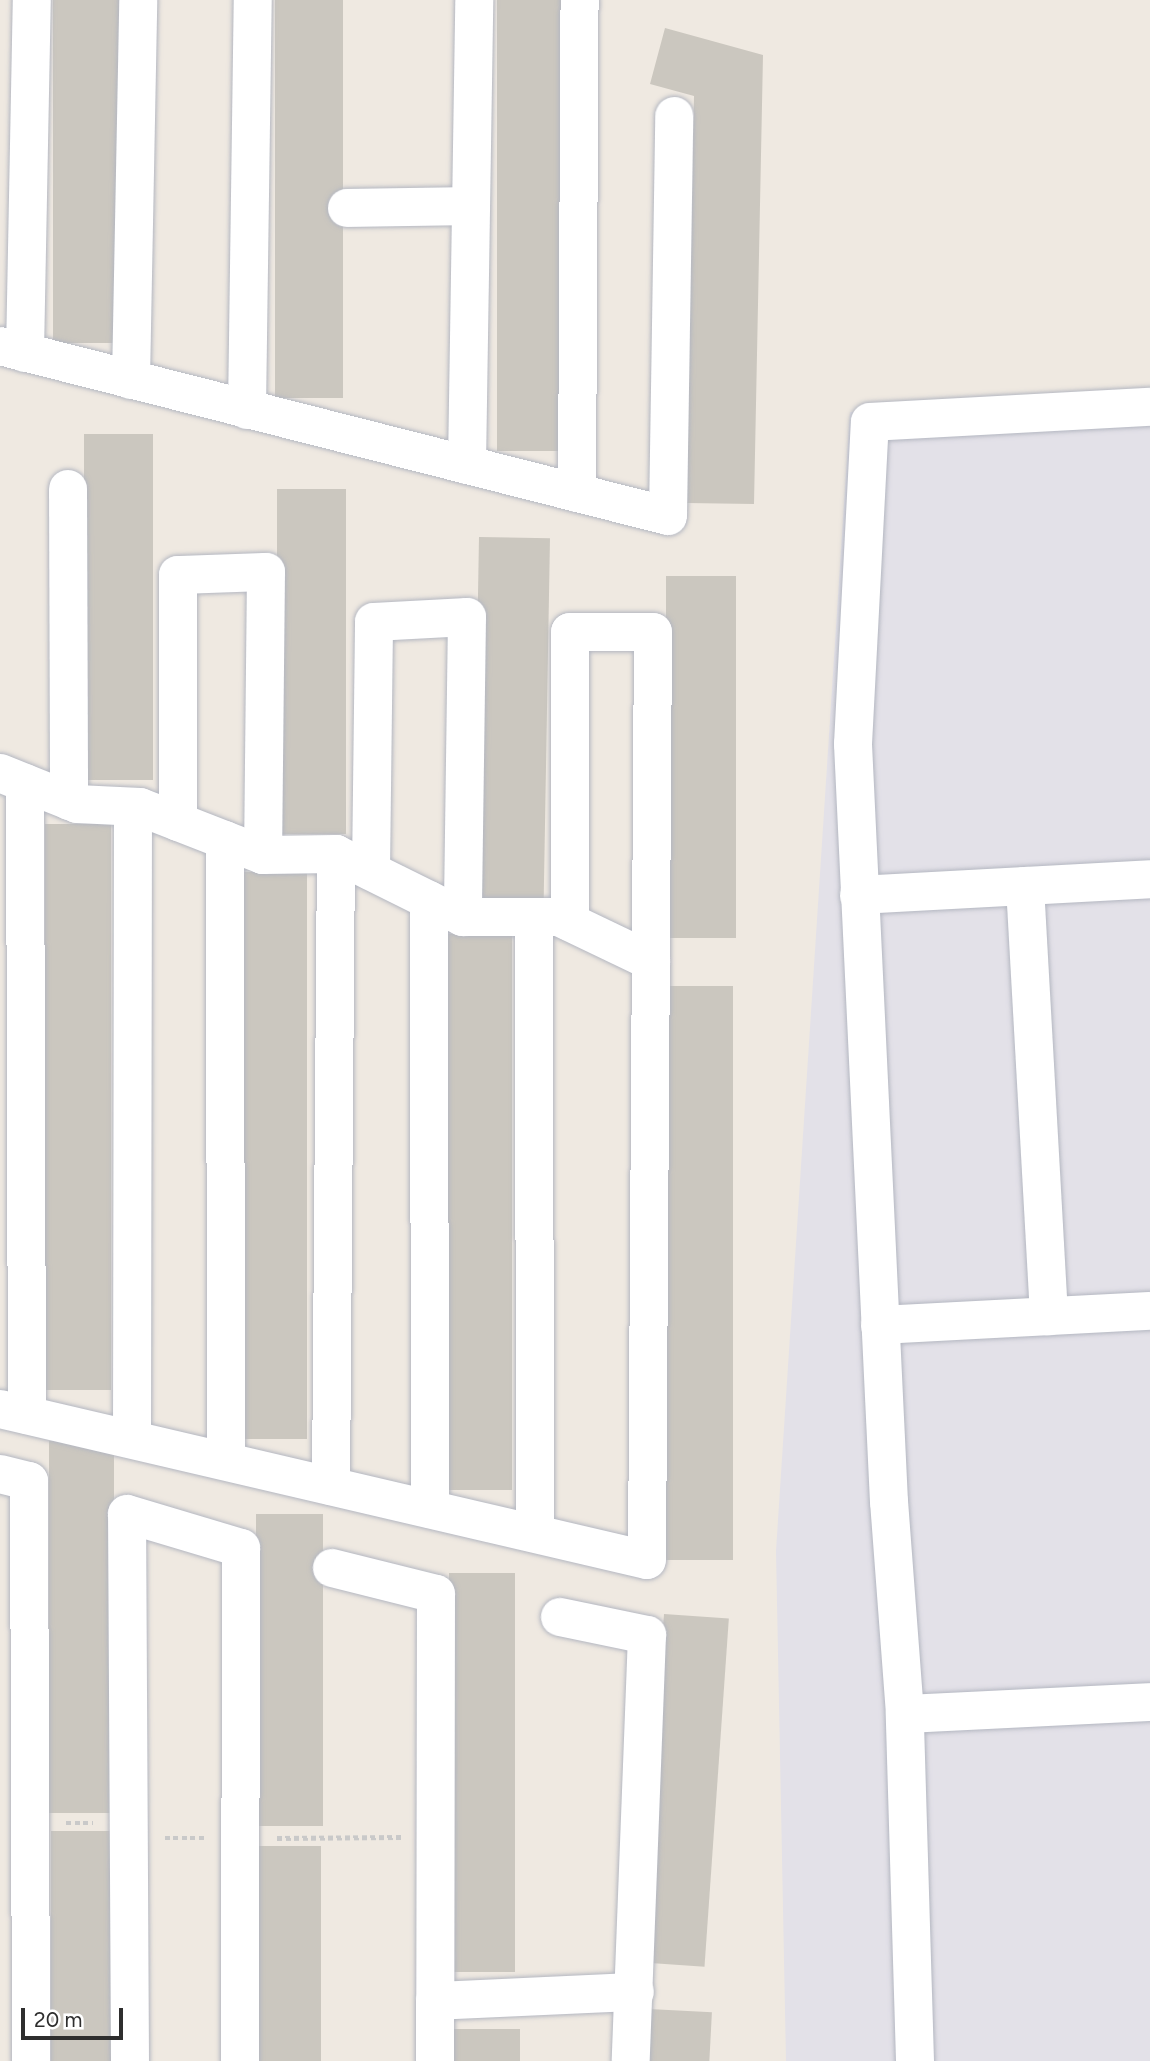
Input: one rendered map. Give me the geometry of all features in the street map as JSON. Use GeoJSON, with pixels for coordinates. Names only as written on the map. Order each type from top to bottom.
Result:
{"type":"FeatureCollection","features":[{"type":"Feature","properties":{"kind":"lane"},"geometry":{"type":"LineString","coordinates":[[32,0],[13,350],[668,516],[674,116]]}},
{"type":"Feature","properties":{"kind":"lane"},"geometry":{"type":"LineString","coordinates":[[131,380],[138,0]]}},
{"type":"Feature","properties":{"kind":"lane"},"geometry":{"type":"LineString","coordinates":[[247,410],[253,0]]}},
{"type":"Feature","properties":{"kind":"lane"},"geometry":{"type":"LineString","coordinates":[[467,465],[474,0]]}},
{"type":"Feature","properties":{"kind":"lane"},"geometry":{"type":"LineString","coordinates":[[577,493],[580,0]]}},
{"type":"Feature","properties":{"kind":"lane"},"geometry":{"type":"LineString","coordinates":[[347,208],[471,206]]}},
{"type":"Feature","properties":{"kind":"lane"},"geometry":{"type":"LineString","coordinates":[[915,2061],[905,1714],[880,1325],[853,744],[870,422],[1150,407]]}},
{"type":"Feature","properties":{"kind":"lane"},"geometry":{"type":"LineString","coordinates":[[68,489],[69,801]]}},
{"type":"Feature","properties":{"kind":"lane"},"geometry":{"type":"LineString","coordinates":[[178,822],[178,575],[266,572],[263,855]]}},
{"type":"Feature","properties":{"kind":"lane"},"geometry":{"type":"LineString","coordinates":[[371,871],[374,622],[467,617],[463,917]]}},
{"type":"Feature","properties":{"kind":"lane"},"geometry":{"type":"LineString","coordinates":[[535,1533],[552,920],[570,632],[653,632],[651,961],[647,1560],[14,1412],[13,778],[69,801],[132,807],[263,855],[336,854],[463,917],[552,920],[651,961]]}},
{"type":"Feature","properties":{"kind":"lane"},"geometry":{"type":"LineString","coordinates":[[132,807],[132,1439]]}},
{"type":"Feature","properties":{"kind":"lane"},"geometry":{"type":"LineString","coordinates":[[225,840],[226,1461]]}},
{"type":"Feature","properties":{"kind":"lane"},"geometry":{"type":"LineString","coordinates":[[331,1486],[336,854]]}},
{"type":"Feature","properties":{"kind":"lane"},"geometry":{"type":"LineString","coordinates":[[859,895],[1150,878]]}},
{"type":"Feature","properties":{"kind":"lane"},"geometry":{"type":"LineString","coordinates":[[1025,886],[1049,1316]]}},
{"type":"Feature","properties":{"kind":"lane"},"geometry":{"type":"LineString","coordinates":[[429,900],[430,1509]]}},
{"type":"Feature","properties":{"kind":"lane"},"geometry":{"type":"LineString","coordinates":[[880,1325],[1150,1311]]}},
{"type":"Feature","properties":{"kind":"lane"},"geometry":{"type":"LineString","coordinates":[[0,1474],[29,1481],[31,2061]]}},
{"type":"Feature","properties":{"kind":"lane"},"geometry":{"type":"LineString","coordinates":[[130,2061],[127,1514],[241,1548],[240,2061]]}},
{"type":"Feature","properties":{"kind":"lane"},"geometry":{"type":"LineString","coordinates":[[332,1568],[436,1594],[435,2061]]}},
{"type":"Feature","properties":{"kind":"lane"},"geometry":{"type":"LineString","coordinates":[[560,1617],[647,1635],[631,2061]]}},
{"type":"Feature","properties":{"kind":"lane"},"geometry":{"type":"LineString","coordinates":[[905,1714],[1150,1702]]}},
{"type":"Feature","properties":{"kind":"lane"},"geometry":{"type":"LineString","coordinates":[[435,2001],[635,1992]]}},
{"type":"Feature","properties":{"kind":"path"},"geometry":{"type":"LineString","coordinates":[[30,1825],[241,1838],[435,1837]]}},
{"type":"Feature","properties":{"kind":"shaded area"},"geometry":{"type":"Polygon","coordinates":[[[1150,397],[1150,2061],[786,2061],[776,1551],[850,412],[1150,397]]]}},
{"type":"Feature","properties":{"kind":"building"},"geometry":{"type":"Polygon","coordinates":[[[53,0],[122,0],[122,343],[53,343],[53,0]]]}},
{"type":"Feature","properties":{"kind":"building"},"geometry":{"type":"Polygon","coordinates":[[[275,0],[343,0],[343,398],[275,398],[275,0]]]}},
{"type":"Feature","properties":{"kind":"building"},"geometry":{"type":"Polygon","coordinates":[[[497,0],[564,0],[564,451],[497,451],[497,0]]]}},
{"type":"Feature","properties":{"kind":"building"},"geometry":{"type":"Polygon","coordinates":[[[665,28],[763,55],[754,504],[687,503],[694,96],[650,84],[665,28]]]}},
{"type":"Feature","properties":{"kind":"building"},"geometry":{"type":"Polygon","coordinates":[[[84,434],[153,434],[153,780],[84,780],[84,434]]]}},
{"type":"Feature","properties":{"kind":"building"},"geometry":{"type":"Polygon","coordinates":[[[277,489],[346,489],[346,834],[277,834],[277,489]]]}},
{"type":"Feature","properties":{"kind":"building"},"geometry":{"type":"Polygon","coordinates":[[[479,537],[550,538],[544,901],[473,900],[479,537]]]}},
{"type":"Feature","properties":{"kind":"building"},"geometry":{"type":"Polygon","coordinates":[[[666,576],[736,576],[736,938],[666,938],[666,576]]]}},
{"type":"Feature","properties":{"kind":"building"},"geometry":{"type":"Polygon","coordinates":[[[45,824],[111,824],[111,1390],[45,1390],[45,824]]]}},
{"type":"Feature","properties":{"kind":"building"},"geometry":{"type":"Polygon","coordinates":[[[242,872],[307,872],[307,1439],[242,1439],[242,872]]]}},
{"type":"Feature","properties":{"kind":"building"},"geometry":{"type":"Polygon","coordinates":[[[446,934],[512,934],[512,1490],[446,1490],[446,934]]]}},
{"type":"Feature","properties":{"kind":"building"},"geometry":{"type":"Polygon","coordinates":[[[666,986],[733,986],[733,1560],[666,1560],[666,986]]]}},
{"type":"Feature","properties":{"kind":"building"},"geometry":{"type":"Polygon","coordinates":[[[49,1441],[114,1441],[114,1813],[49,1813],[49,1441]]]}},
{"type":"Feature","properties":{"kind":"building"},"geometry":{"type":"Polygon","coordinates":[[[256,1514],[323,1514],[323,1826],[256,1826],[256,1514]]]}},
{"type":"Feature","properties":{"kind":"building"},"geometry":{"type":"Polygon","coordinates":[[[449,1573],[515,1573],[515,1972],[449,1972],[449,1573]]]}},
{"type":"Feature","properties":{"kind":"building"},"geometry":{"type":"Polygon","coordinates":[[[664,1614],[729,1619],[704,1967],[640,1962],[664,1614]]]}},
{"type":"Feature","properties":{"kind":"building"},"geometry":{"type":"Polygon","coordinates":[[[51,1831],[118,1831],[118,2061],[51,2061],[51,1831]]]}},
{"type":"Feature","properties":{"kind":"building"},"geometry":{"type":"Polygon","coordinates":[[[254,1846],[321,1846],[321,2061],[254,2061],[254,1846]]]}},
{"type":"Feature","properties":{"kind":"building"},"geometry":{"type":"Polygon","coordinates":[[[649,2009],[712,2012],[709,2061],[646,2061],[649,2009]]]}},
{"type":"Feature","properties":{"kind":"building"},"geometry":{"type":"Polygon","coordinates":[[[450,2029],[520,2029],[520,2061],[450,2061],[450,2029]]]}}]}
